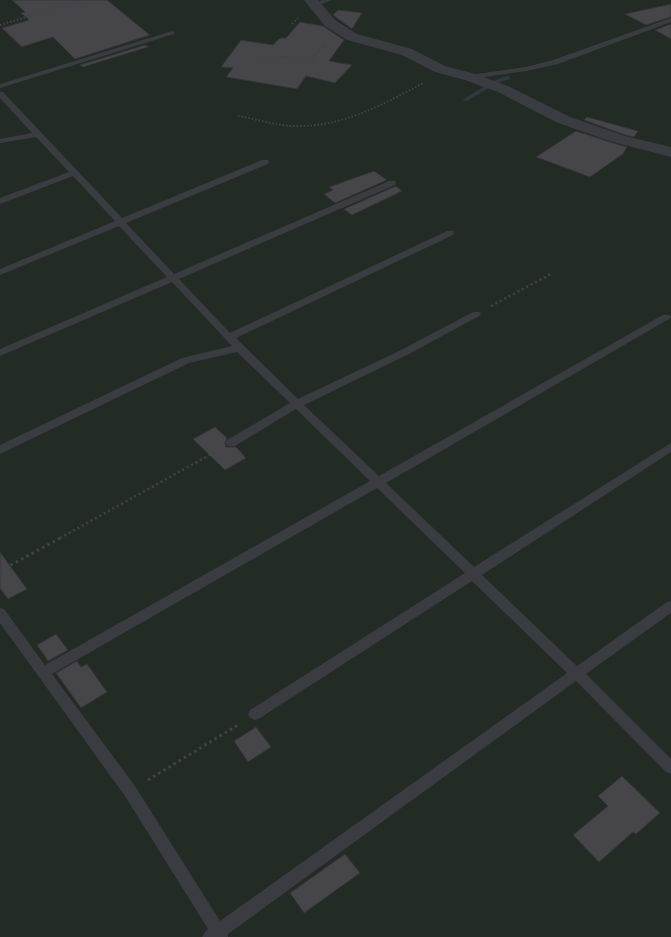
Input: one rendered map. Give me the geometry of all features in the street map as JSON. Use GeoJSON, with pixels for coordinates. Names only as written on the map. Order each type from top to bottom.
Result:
{"type":"FeatureCollection","features":[{"type":"Feature","properties":{"kind":"street"},"geometry":{"type":"LineString","coordinates":[[318,2],[330,23],[352,37],[407,52],[445,71],[475,79],[503,89],[564,120],[619,139],[671,152]]}},
{"type":"Feature","properties":{"kind":"lane"},"geometry":{"type":"LineString","coordinates":[[475,79],[555,62],[671,20]]}},
{"type":"Feature","properties":{"kind":"lane"},"geometry":{"type":"LineString","coordinates":[[0,86],[172,33]]}},
{"type":"Feature","properties":{"kind":"lane"},"geometry":{"type":"LineString","coordinates":[[0,94],[239,348],[577,674],[671,768]]}},
{"type":"Feature","properties":{"kind":"lane"},"geometry":{"type":"LineString","coordinates":[[0,141],[37,134]]}},
{"type":"Feature","properties":{"kind":"lane"},"geometry":{"type":"LineString","coordinates":[[0,272],[265,162]]}},
{"type":"Feature","properties":{"kind":"lane"},"geometry":{"type":"LineString","coordinates":[[0,201],[73,173]]}},
{"type":"Feature","properties":{"kind":"lane"},"geometry":{"type":"LineString","coordinates":[[0,353],[392,183]]}},
{"type":"Feature","properties":{"kind":"lane"},"geometry":{"type":"LineString","coordinates":[[230,338],[450,233]]}},
{"type":"Feature","properties":{"kind":"lane"},"geometry":{"type":"LineString","coordinates":[[231,443],[297,404],[405,352],[476,314]]}},
{"type":"Feature","properties":{"kind":"lane"},"geometry":{"type":"LineString","coordinates":[[43,673],[666,317]]}},
{"type":"Feature","properties":{"kind":"lane"},"geometry":{"type":"LineString","coordinates":[[0,450],[186,360],[239,348]]}},
{"type":"Feature","properties":{"kind":"lane"},"geometry":{"type":"LineString","coordinates":[[255,714],[671,447]]}},
{"type":"Feature","properties":{"kind":"lane"},"geometry":{"type":"LineString","coordinates":[[0,613],[130,791],[216,935],[671,606]]}},
{"type":"Feature","properties":{"kind":"path"},"geometry":{"type":"LineString","coordinates":[[0,25],[84,0]]}},
{"type":"Feature","properties":{"kind":"path"},"geometry":{"type":"LineString","coordinates":[[259,56],[312,58],[341,31]]}},
{"type":"Feature","properties":{"kind":"path"},"geometry":{"type":"LineString","coordinates":[[238,116],[293,126],[322,125],[381,105],[445,71]]}},
{"type":"Feature","properties":{"kind":"path"},"geometry":{"type":"LineString","coordinates":[[476,314],[551,274]]}},
{"type":"Feature","properties":{"kind":"path"},"geometry":{"type":"LineString","coordinates":[[0,571],[231,443]]}},
{"type":"Feature","properties":{"kind":"path"},"geometry":{"type":"LineString","coordinates":[[130,791],[255,714]]}},
{"type":"Feature","properties":{"kind":"shaded area"},"geometry":{"type":"Polygon","coordinates":[[[0,0],[671,0],[671,937],[0,937],[0,0]]]}},
{"type":"Feature","properties":{"kind":"building"},"geometry":{"type":"Polygon","coordinates":[[[12,0],[107,0],[150,35],[75,59],[53,37],[22,47],[2,28],[29,20],[21,13],[25,12],[12,0]]]}},
{"type":"Feature","properties":{"kind":"building"},"geometry":{"type":"Polygon","coordinates":[[[671,4],[671,17],[646,25],[625,14],[671,4]]]}},
{"type":"Feature","properties":{"kind":"building"},"geometry":{"type":"Polygon","coordinates":[[[338,10],[362,13],[352,29],[333,15],[338,10]]]}},
{"type":"Feature","properties":{"kind":"building"},"geometry":{"type":"Polygon","coordinates":[[[300,22],[323,26],[344,40],[329,61],[352,65],[335,83],[306,76],[297,89],[226,77],[233,68],[221,67],[241,40],[273,45],[280,38],[286,38],[300,22]]]}},
{"type":"Feature","properties":{"kind":"building"},"geometry":{"type":"Polygon","coordinates":[[[671,24],[671,39],[655,30],[671,24]]]}},
{"type":"Feature","properties":{"kind":"building"},"geometry":{"type":"Polygon","coordinates":[[[145,45],[148,47],[83,67],[80,65],[145,45]]]}},
{"type":"Feature","properties":{"kind":"building"},"geometry":{"type":"Polygon","coordinates":[[[587,117],[638,131],[634,137],[625,135],[584,120],[587,117]]]}},
{"type":"Feature","properties":{"kind":"building"},"geometry":{"type":"Polygon","coordinates":[[[576,131],[627,147],[623,154],[590,177],[536,157],[576,131]]]}},
{"type":"Feature","properties":{"kind":"building"},"geometry":{"type":"Polygon","coordinates":[[[374,171],[387,180],[335,203],[324,194],[333,190],[329,187],[374,171]]]}},
{"type":"Feature","properties":{"kind":"building"},"geometry":{"type":"Polygon","coordinates":[[[396,186],[402,191],[352,215],[344,209],[396,186]]]}},
{"type":"Feature","properties":{"kind":"building"},"geometry":{"type":"Polygon","coordinates":[[[215,427],[227,438],[225,443],[226,447],[236,447],[246,458],[225,470],[193,439],[215,427]]]}},
{"type":"Feature","properties":{"kind":"building"},"geometry":{"type":"Polygon","coordinates":[[[0,552],[27,589],[8,599],[0,588],[0,552]]]}},
{"type":"Feature","properties":{"kind":"building"},"geometry":{"type":"Polygon","coordinates":[[[56,634],[68,650],[48,661],[37,645],[56,634]]]}},
{"type":"Feature","properties":{"kind":"building"},"geometry":{"type":"Polygon","coordinates":[[[77,661],[81,667],[87,664],[107,692],[81,708],[56,673],[77,661]]]}},
{"type":"Feature","properties":{"kind":"building"},"geometry":{"type":"Polygon","coordinates":[[[256,727],[271,747],[248,762],[234,741],[256,727]]]}},
{"type":"Feature","properties":{"kind":"building"},"geometry":{"type":"Polygon","coordinates":[[[622,776],[660,813],[636,834],[633,832],[599,862],[573,835],[608,806],[598,796],[622,776]]]}},
{"type":"Feature","properties":{"kind":"building"},"geometry":{"type":"Polygon","coordinates":[[[345,854],[360,873],[304,913],[290,893],[345,854]]]}},
{"type":"Feature","properties":{"kind":"waterway"},"geometry":{"type":"LineString","coordinates":[[465,100],[495,82],[508,78]]}}]}
